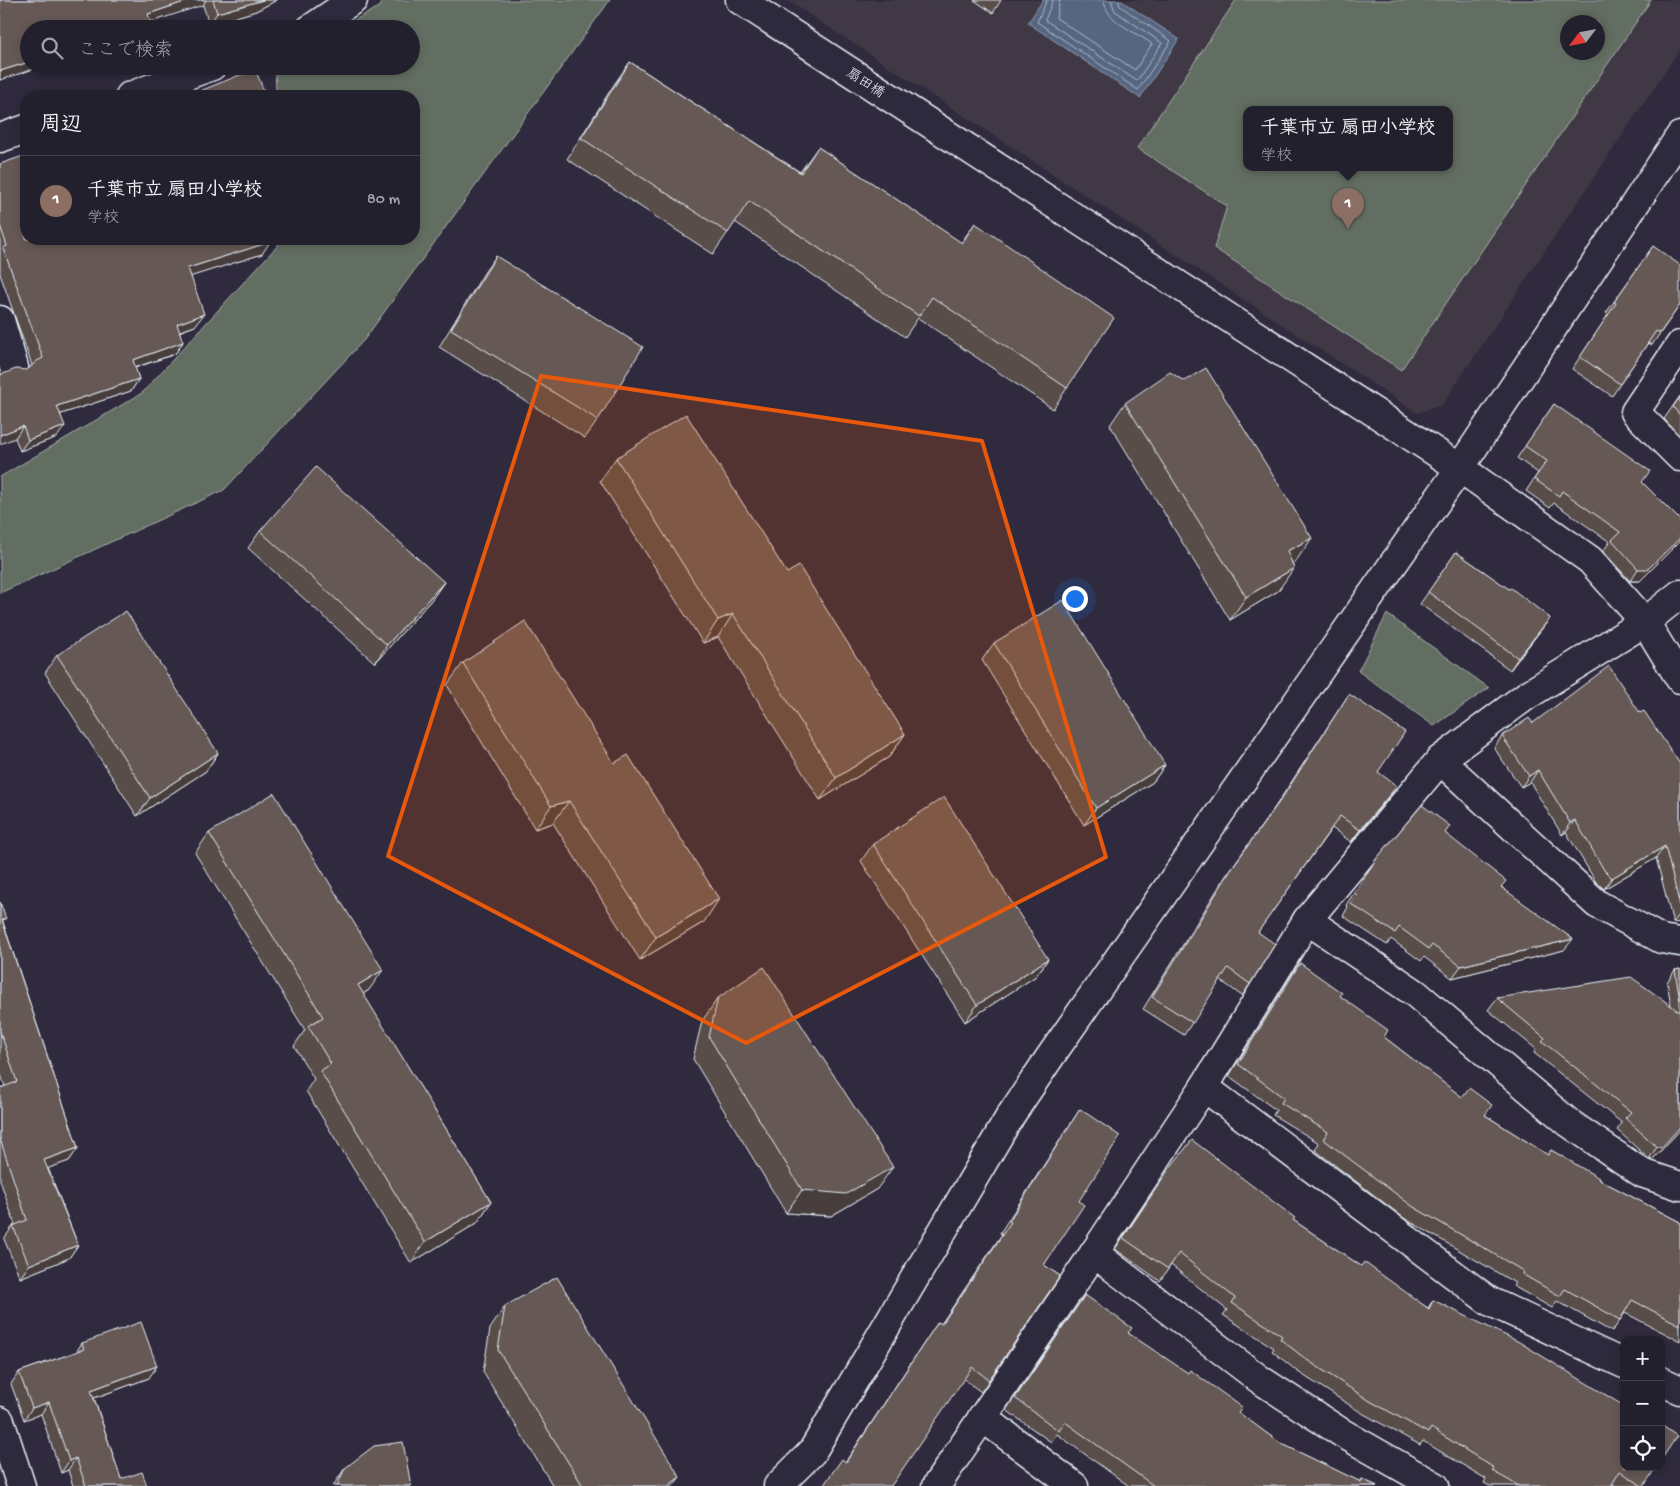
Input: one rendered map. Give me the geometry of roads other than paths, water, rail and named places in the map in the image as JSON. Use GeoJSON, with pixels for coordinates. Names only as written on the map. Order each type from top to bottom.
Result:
{"type":"FeatureCollection","features":[{"type":"Feature","properties":{"kind":"street"},"geometry":{"type":"LineString","coordinates":[[323,20],[353,0]]}},
{"type":"Feature","properties":{"kind":"street","name":"扇田橋"},"geometry":{"type":"LineString","coordinates":[[740,0],[1460,468],[1590,560],[1644,622],[1680,679]]}},
{"type":"Feature","properties":{"kind":"street"},"geometry":{"type":"LineString","coordinates":[[154,90],[190,75]]}},
{"type":"Feature","properties":{"kind":"street"},"geometry":{"type":"LineString","coordinates":[[0,138],[20,131]]}},
{"type":"Feature","properties":{"kind":"street"},"geometry":{"type":"LineString","coordinates":[[778,1486],[812,1452],[1011,1115],[1044,1065],[1460,468],[1680,136]]}},
{"type":"Feature","properties":{"kind":"street"},"geometry":{"type":"LineString","coordinates":[[0,320],[14,367]]}},
{"type":"Feature","properties":{"kind":"street"},"geometry":{"type":"LineString","coordinates":[[1680,345],[1635,412],[1680,457]]}},
{"type":"Feature","properties":{"kind":"street"},"geometry":{"type":"LineString","coordinates":[[936,1486],[1094,1253],[1204,1086],[1307,920],[1440,760],[1526,696],[1644,622],[1680,594]]}},
{"type":"Feature","properties":{"kind":"street"},"geometry":{"type":"LineString","coordinates":[[1440,760],[1597,904],[1661,939],[1680,942]]}},
{"type":"Feature","properties":{"kind":"street"},"geometry":{"type":"LineString","coordinates":[[1307,920],[1415,993],[1569,1123],[1642,1173],[1680,1186]]}},
{"type":"Feature","properties":{"kind":"street"},"geometry":{"type":"LineString","coordinates":[[1204,1086],[1489,1301],[1620,1362]]}},
{"type":"Feature","properties":{"kind":"street"},"geometry":{"type":"LineString","coordinates":[[1094,1253],[1259,1379],[1342,1434],[1435,1486]]}},
{"type":"Feature","properties":{"kind":"street"},"geometry":{"type":"LineString","coordinates":[[1665,1383],[1680,1390]]}},
{"type":"Feature","properties":{"kind":"street"},"geometry":{"type":"LineString","coordinates":[[982,1417],[1074,1486]]}},
{"type":"Feature","properties":{"kind":"street"},"geometry":{"type":"LineString","coordinates":[[0,1422],[21,1486]]}},
{"type":"Feature","properties":{"kind":"water"},"geometry":{"type":"Polygon","coordinates":[[[1043,0],[1120,0],[1179,39],[1140,98],[1028,23],[1043,0]]]}},
{"type":"Feature","properties":{"kind":"place","name":"千葉市立 扇田小学校"},"geometry":{"type":"Point","coordinates":[1348,229]}}]}
